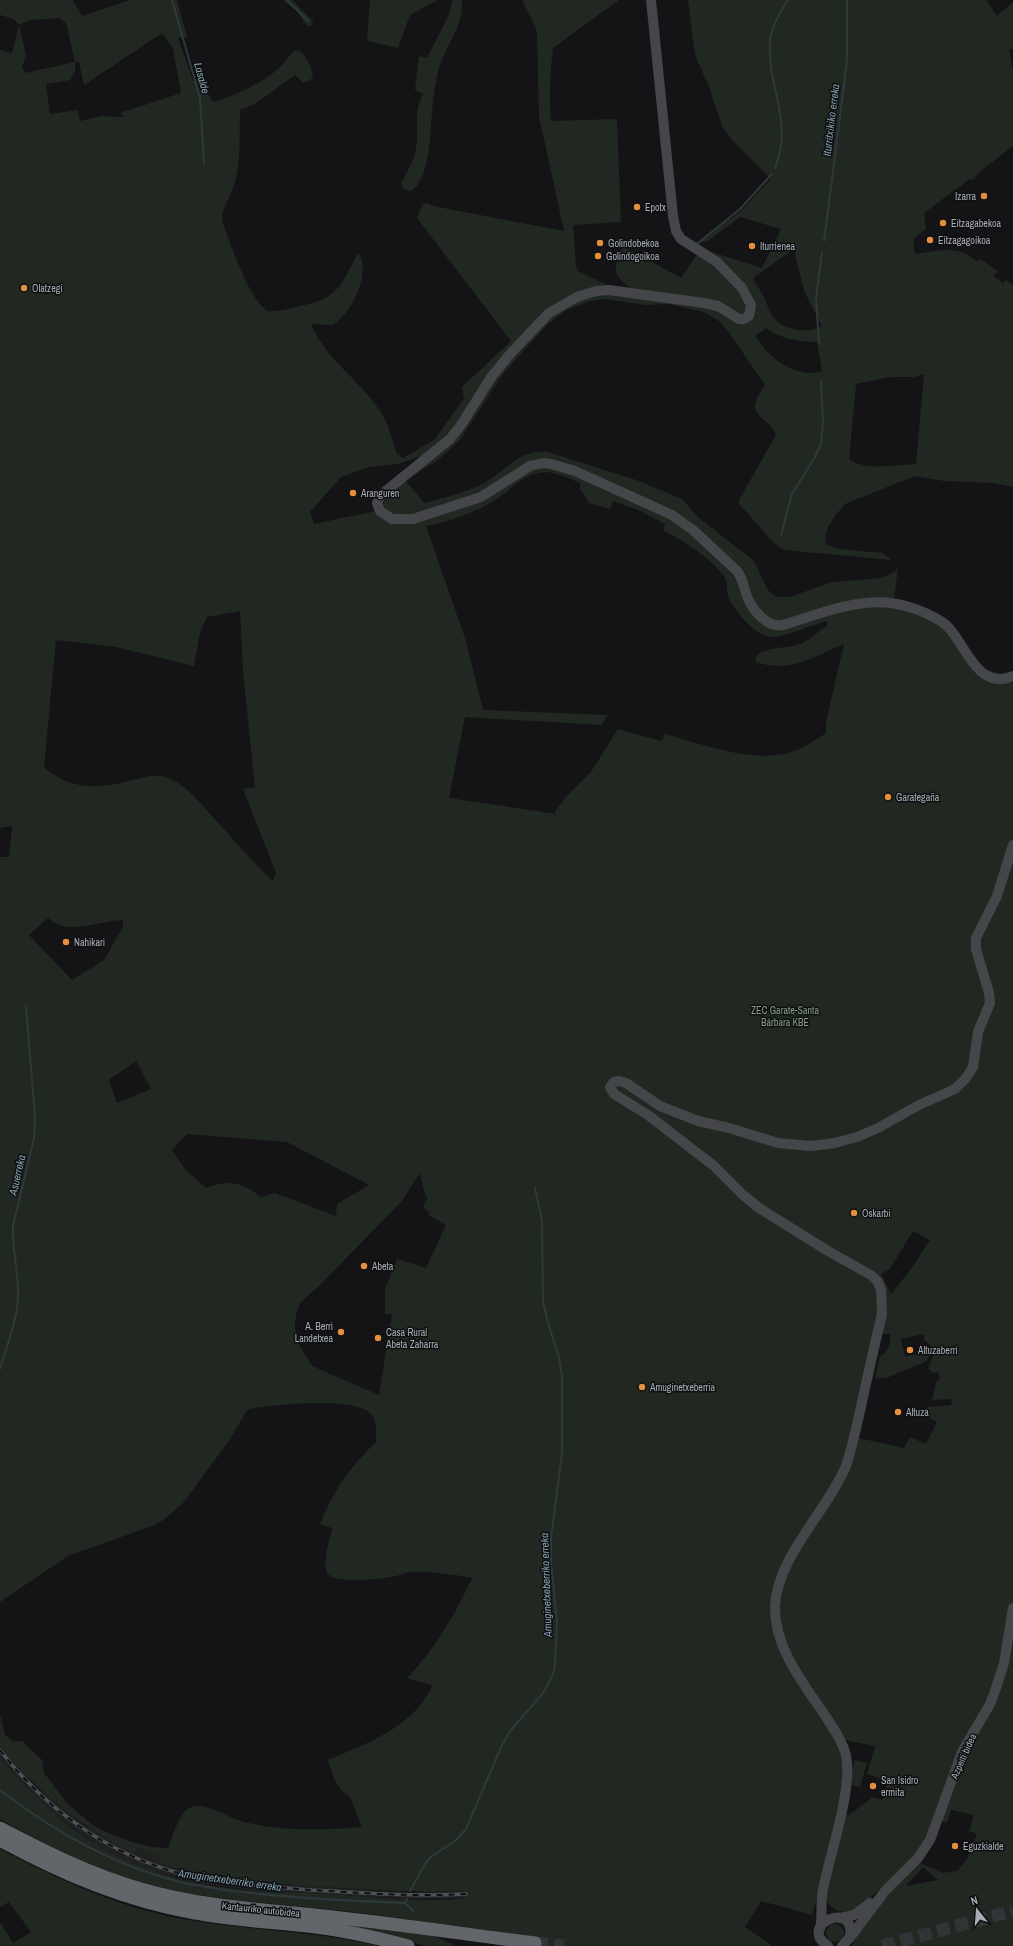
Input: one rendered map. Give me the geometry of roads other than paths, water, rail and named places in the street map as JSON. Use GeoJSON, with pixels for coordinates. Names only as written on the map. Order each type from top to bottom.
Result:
{"type":"FeatureCollection","features":[{"type":"Feature","properties":{"kind":"highway","name":"Kantauriko autobidea"},"geometry":{"type":"LineString","coordinates":[[0,1828],[85,1870],[131,1886],[173,1897],[223,1906],[341,1918],[535,1943]]}},
{"type":"Feature","properties":{"kind":"highway","name":"Kantauriko autobidea"},"geometry":{"type":"LineString","coordinates":[[0,1840],[72,1877],[117,1894],[155,1905],[219,1917],[335,1930],[408,1946]]}},
{"type":"Feature","properties":{"kind":"street"},"geometry":{"type":"LineString","coordinates":[[651,0],[675,229],[683,240],[714,260],[735,279],[749,300],[752,307],[750,314],[746,318],[740,319],[713,304],[606,290],[585,294],[564,303],[539,323],[497,369],[454,434],[380,495],[377,503],[380,511],[392,519],[413,519],[482,497],[532,466],[546,463],[583,475],[629,497],[656,507],[687,525],[737,571],[742,579],[752,605],[771,624],[777,626],[783,625],[825,612],[866,602],[877,601],[894,604],[927,614],[947,625],[968,658],[985,674],[998,679],[1013,676]]}},
{"type":"Feature","properties":{"kind":"street"},"geometry":{"type":"LineString","coordinates":[[818,1946],[822,1918],[821,1902],[823,1889],[846,1788],[847,1761],[843,1746],[837,1734],[800,1678],[784,1650],[777,1628],[776,1601],[780,1584],[788,1564],[836,1487],[847,1462],[882,1314],[881,1290],[876,1280],[868,1273],[828,1251],[754,1204],[714,1166],[648,1115],[613,1093],[610,1087],[614,1082],[623,1081],[660,1106],[694,1120],[729,1128],[778,1143],[811,1146],[835,1143],[857,1137],[878,1128],[923,1103],[955,1089],[966,1078],[973,1067],[978,1032],[990,1003],[989,993],[976,949],[976,938],[997,896],[1013,846]]}},
{"type":"Feature","properties":{"kind":"street","name":"Azpeiti bidea"},"geometry":{"type":"LineString","coordinates":[[820,1931],[827,1919],[857,1914],[885,1891],[918,1858],[932,1834],[962,1752],[990,1704],[995,1691],[1004,1663],[1013,1608]]}},
{"type":"Feature","properties":{"kind":"street"},"geometry":{"type":"LineString","coordinates":[[823,1889],[826,1904],[848,1926],[850,1932],[845,1943]]}},
{"type":"Feature","properties":{"kind":"street","name":"Azpeiti bidea"},"geometry":{"type":"LineString","coordinates":[[845,1943],[885,1891]]}},
{"type":"Feature","properties":{"kind":"street"},"geometry":{"type":"LineString","coordinates":[[820,1931],[822,1941],[828,1946]]}},
{"type":"Feature","properties":{"kind":"waterway","name":"Lasalde"},"geometry":{"type":"LineString","coordinates":[[172,0],[200,98],[204,163]]}},
{"type":"Feature","properties":{"kind":"waterway"},"geometry":{"type":"LineString","coordinates":[[287,0],[308,21]]}},
{"type":"Feature","properties":{"kind":"waterway"},"geometry":{"type":"LineString","coordinates":[[775,168],[780,151],[782,136],[781,120],[772,74],[770,42],[774,25],[788,0]]}},
{"type":"Feature","properties":{"kind":"waterway","name":"Iturritxikiko erreka"},"geometry":{"type":"LineString","coordinates":[[824,241],[847,59],[847,0]]}},
{"type":"Feature","properties":{"kind":"waterway"},"geometry":{"type":"LineString","coordinates":[[698,243],[740,209],[772,174]]}},
{"type":"Feature","properties":{"kind":"waterway","name":"Iturritxikiko erreka"},"geometry":{"type":"LineString","coordinates":[[819,343],[816,298],[822,252]]}},
{"type":"Feature","properties":{"kind":"waterway","name":"Iturritxikiko erreka"},"geometry":{"type":"LineString","coordinates":[[781,535],[792,494],[815,457],[821,444],[823,423],[821,382]]}},
{"type":"Feature","properties":{"kind":"waterway","name":"Asuerreka"},"geometry":{"type":"LineString","coordinates":[[0,1369],[17,1311],[18,1283],[13,1242],[13,1226],[34,1138],[35,1117],[26,1007]]}},
{"type":"Feature","properties":{"kind":"waterway","name":"Amuginetxeberriko erreka"},"geometry":{"type":"LineString","coordinates":[[410,1891],[425,1864],[431,1857],[456,1840],[466,1829],[502,1745],[511,1730],[544,1692],[553,1674],[555,1664],[557,1621],[551,1562],[551,1538],[562,1453],[562,1376],[559,1357],[543,1302],[542,1220],[535,1188]]}},
{"type":"Feature","properties":{"kind":"waterway","name":"Amuginetxeberriko erreka"},"geometry":{"type":"LineString","coordinates":[[0,1790],[41,1819],[106,1856],[152,1874],[176,1881],[197,1886],[233,1891],[297,1897],[405,1903],[407,1899]]}},
{"type":"Feature","properties":{"kind":"waterway"},"geometry":{"type":"LineString","coordinates":[[405,1903],[413,1911]]}},
{"type":"Feature","properties":{"kind":"tunnel"},"geometry":{"type":"LineString","coordinates":[[882,1946],[1013,1911]]}},
{"type":"Feature","properties":{"kind":"tunnel"},"geometry":{"type":"LineString","coordinates":[[535,1943],[564,1946]]}},
{"type":"Feature","properties":{"kind":"railway"},"geometry":{"type":"LineString","coordinates":[[0,1750],[20,1774],[64,1815],[115,1848],[170,1871],[200,1878],[284,1888],[389,1894],[466,1894]]}},
{"type":"Feature","properties":{"kind":"place","name":"Izarra"},"geometry":{"type":"Point","coordinates":[984,196]}},
{"type":"Feature","properties":{"kind":"place","name":"Epotx"},"geometry":{"type":"Point","coordinates":[637,207]}},
{"type":"Feature","properties":{"kind":"place","name":"Eitzagabekoa"},"geometry":{"type":"Point","coordinates":[943,223]}},
{"type":"Feature","properties":{"kind":"place","name":"Eitzagagoikoa"},"geometry":{"type":"Point","coordinates":[930,240]}},
{"type":"Feature","properties":{"kind":"place","name":"Golindobekoa"},"geometry":{"type":"Point","coordinates":[600,243]}},
{"type":"Feature","properties":{"kind":"place","name":"Iturrienea"},"geometry":{"type":"Point","coordinates":[752,246]}},
{"type":"Feature","properties":{"kind":"place","name":"Golindogoikoa"},"geometry":{"type":"Point","coordinates":[598,256]}},
{"type":"Feature","properties":{"kind":"place","name":"Olatzegi"},"geometry":{"type":"Point","coordinates":[24,288]}},
{"type":"Feature","properties":{"kind":"place","name":"Aranguren"},"geometry":{"type":"Point","coordinates":[353,493]}},
{"type":"Feature","properties":{"kind":"place","name":"Garategaña"},"geometry":{"type":"Point","coordinates":[888,797]}},
{"type":"Feature","properties":{"kind":"place","name":"Nahikari"},"geometry":{"type":"Point","coordinates":[66,942]}},
{"type":"Feature","properties":{"kind":"place","name":"Oskarbi"},"geometry":{"type":"Point","coordinates":[854,1213]}},
{"type":"Feature","properties":{"kind":"place","name":"Abeta"},"geometry":{"type":"Point","coordinates":[364,1266]}},
{"type":"Feature","properties":{"kind":"place","name":"A. Berri Landetxea"},"geometry":{"type":"Point","coordinates":[341,1332]}},
{"type":"Feature","properties":{"kind":"place","name":"Casa Rural Abeta Zaharra"},"geometry":{"type":"Point","coordinates":[378,1338]}},
{"type":"Feature","properties":{"kind":"place","name":"Altuzaberri"},"geometry":{"type":"Point","coordinates":[910,1350]}},
{"type":"Feature","properties":{"kind":"place","name":"Amuginetxeberria"},"geometry":{"type":"Point","coordinates":[642,1387]}},
{"type":"Feature","properties":{"kind":"place","name":"Altuza"},"geometry":{"type":"Point","coordinates":[898,1412]}},
{"type":"Feature","properties":{"kind":"place","name":"San Isidro ermita"},"geometry":{"type":"Point","coordinates":[873,1786]}},
{"type":"Feature","properties":{"kind":"place","name":"Eguzkialde"},"geometry":{"type":"Point","coordinates":[955,1846]}},
{"type":"Feature","properties":{"kind":"park label","name":"ZEC Garate-Santa Bárbara KBE"},"geometry":{"type":"Point","coordinates":[785,1016]}}]}
